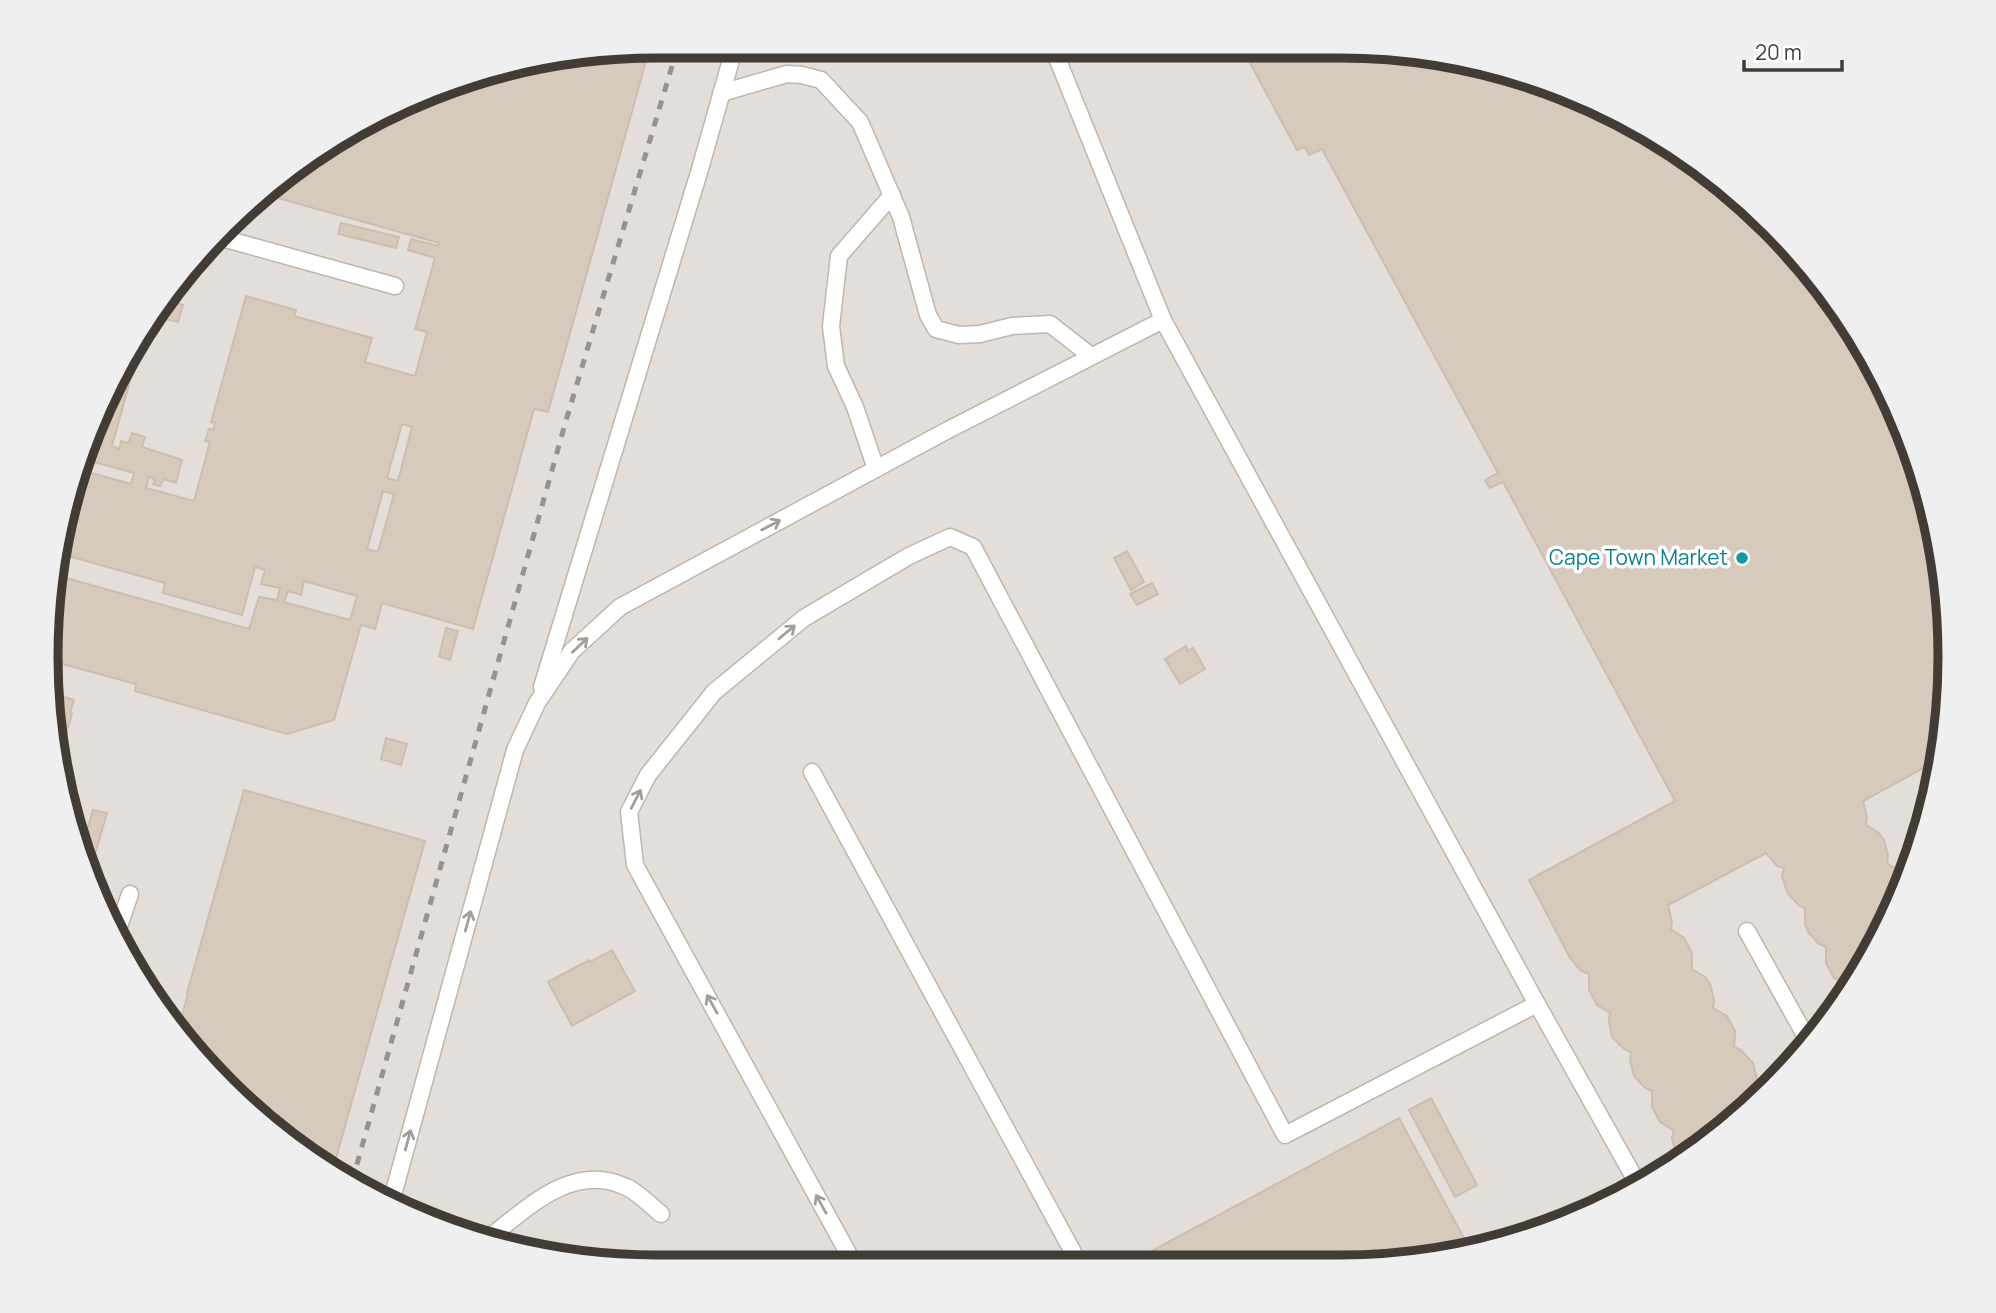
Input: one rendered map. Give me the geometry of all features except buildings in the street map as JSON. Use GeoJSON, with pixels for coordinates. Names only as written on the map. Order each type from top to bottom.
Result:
{"type":"FeatureCollection","features":[{"type":"Feature","properties":{"kind":"lane"},"geometry":{"type":"LineString","coordinates":[[393,1195],[515,750],[537,703],[731,58]]}},
{"type":"Feature","properties":{"kind":"lane"},"geometry":{"type":"LineString","coordinates":[[1057,58],[1163,320],[1634,1178]]}},
{"type":"Feature","properties":{"kind":"lane"},"geometry":{"type":"LineString","coordinates":[[721,93],[787,74],[821,80],[860,122],[901,217],[928,315],[936,329],[959,335],[980,334],[1012,326],[1050,324],[1091,356]]}},
{"type":"Feature","properties":{"kind":"lane"},"geometry":{"type":"LineString","coordinates":[[876,469],[855,407],[836,366],[831,326],[839,256],[892,195]]}},
{"type":"Feature","properties":{"kind":"lane"},"geometry":{"type":"LineString","coordinates":[[227,239],[395,286]]}},
{"type":"Feature","properties":{"kind":"lane"},"geometry":{"type":"LineString","coordinates":[[537,703],[572,651],[621,607],[876,469],[1163,320]]}},
{"type":"Feature","properties":{"kind":"lane"},"geometry":{"type":"LineString","coordinates":[[849,1255],[635,865],[629,812],[648,775],[714,692],[804,618],[908,556],[950,537],[973,547],[1285,1135],[1537,1004]]}},
{"type":"Feature","properties":{"kind":"lane"},"geometry":{"type":"LineString","coordinates":[[812,772],[1075,1255]]}},
{"type":"Feature","properties":{"kind":"lane"},"geometry":{"type":"LineString","coordinates":[[120,923],[130,894]]}},
{"type":"Feature","properties":{"kind":"lane"},"geometry":{"type":"LineString","coordinates":[[1747,931],[1804,1034]]}},
{"type":"Feature","properties":{"kind":"lane"},"geometry":{"type":"LineString","coordinates":[[495,1233],[565,1184],[596,1178],[627,1187],[661,1214]]}},
{"type":"Feature","properties":{"kind":"shaded area"},"geometry":{"type":"Polygon","coordinates":[[[1340,58],[1418,63],[1494,78],[1569,103],[1639,138],[1704,181],[1763,233],[1790,262],[1815,292],[1858,357],[1893,427],[1906,464],[1927,540],[1933,578],[1937,617],[1937,696],[1927,773],[1918,811],[1893,886],[1877,921],[1858,956],[1815,1021],[1763,1080],[1704,1132],[1639,1175],[1604,1194],[1569,1210],[1494,1235],[1456,1244],[1379,1254],[656,1255],[578,1250],[502,1235],[427,1210],[357,1175],[292,1132],[233,1080],[181,1021],[138,956],[119,921],[90,849],[69,773],[59,696],[59,617],[69,540],[78,502],[103,427],[138,357],[159,324],[206,262],[233,233],[292,181],[357,138],[427,103],[502,78],[540,69],[617,59],[1340,58]]]}},
{"type":"Feature","properties":{"kind":"railway"},"geometry":{"type":"LineString","coordinates":[[354,1173],[565,424],[674,58]]}},
{"type":"Feature","properties":{"kind":"place","name":"Cape Town Market"},"geometry":{"type":"Point","coordinates":[1742,558]}}]}
